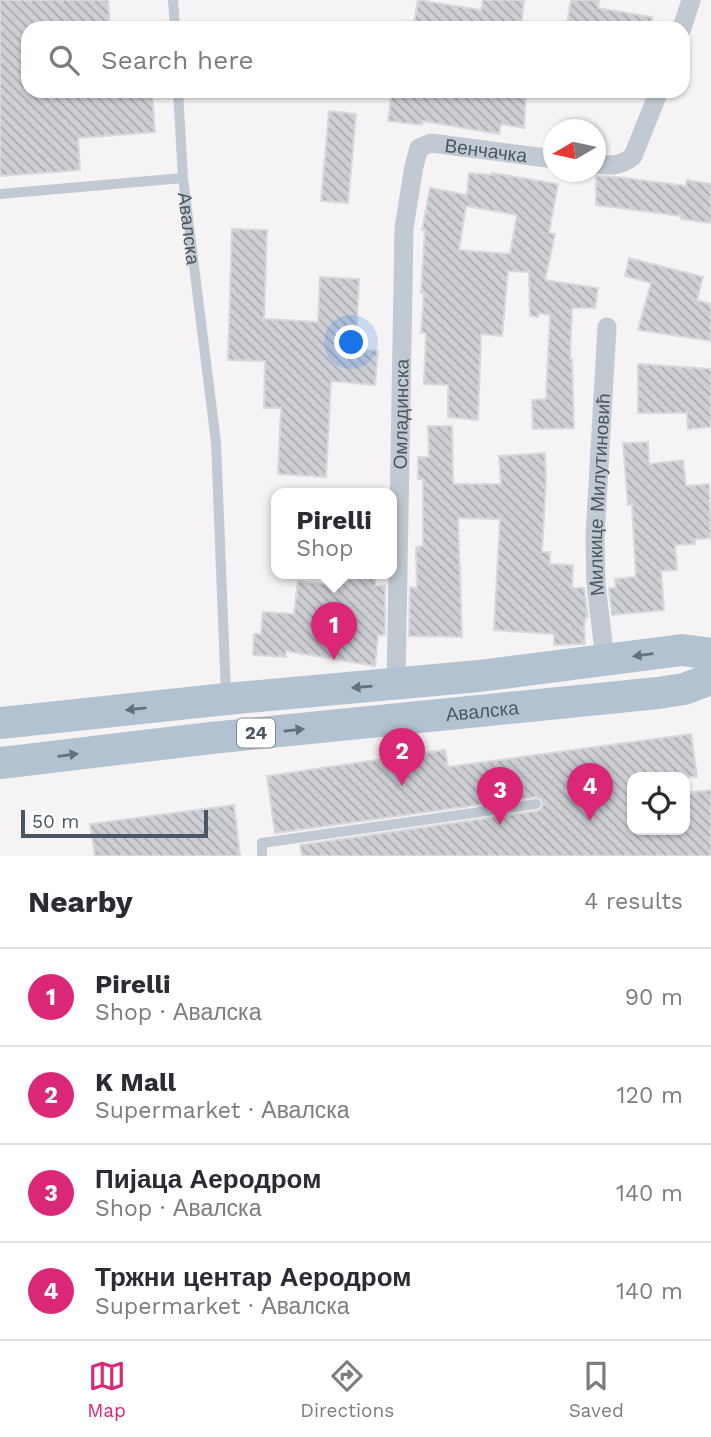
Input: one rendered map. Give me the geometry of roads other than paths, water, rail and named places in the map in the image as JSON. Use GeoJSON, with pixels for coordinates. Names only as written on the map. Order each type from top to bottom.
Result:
{"type":"FeatureCollection","features":[{"type":"Feature","properties":{"kind":"main road","name":"Авалска"},"geometry":{"type":"LineString","coordinates":[[0,723],[396,684],[682,650],[711,654]]}},
{"type":"Feature","properties":{"kind":"main road","name":"Авалска"},"geometry":{"type":"LineString","coordinates":[[0,763],[211,738],[658,693],[684,689],[711,679]]}},
{"type":"Feature","properties":{"kind":"street"},"geometry":{"type":"LineString","coordinates":[[684,21],[691,0]]}},
{"type":"Feature","properties":{"kind":"street"},"geometry":{"type":"LineString","coordinates":[[606,165],[619,164],[633,156],[656,98]]}},
{"type":"Feature","properties":{"kind":"street","name":"Венчачка"},"geometry":{"type":"LineString","coordinates":[[419,148],[430,144],[543,158]]}},
{"type":"Feature","properties":{"kind":"street","name":"Омладинска"},"geometry":{"type":"LineString","coordinates":[[396,684],[404,228],[419,148]]}},
{"type":"Feature","properties":{"kind":"street","name":"Милкице Милутиновић"},"geometry":{"type":"LineString","coordinates":[[605,660],[596,584],[595,537],[607,327]]}},
{"type":"Feature","properties":{"kind":"lane"},"geometry":{"type":"LineString","coordinates":[[173,0],[174,21]]}},
{"type":"Feature","properties":{"kind":"lane","name":"Авалска"},"geometry":{"type":"LineString","coordinates":[[178,98],[183,178],[216,442],[226,699]]}},
{"type":"Feature","properties":{"kind":"lane","name":"Авалска"},"geometry":{"type":"LineString","coordinates":[[0,194],[183,178]]}},
{"type":"Feature","properties":{"kind":"lane"},"geometry":{"type":"LineString","coordinates":[[262,856],[262,843],[536,804]]}},
{"type":"Feature","properties":{"kind":"place","name":"Pirelli"},"geometry":{"type":"Point","coordinates":[334,660]}},
{"type":"Feature","properties":{"kind":"place","name":"K Mall"},"geometry":{"type":"Point","coordinates":[402,786]}},
{"type":"Feature","properties":{"kind":"place","name":"Тржни центар Аеродром"},"geometry":{"type":"Point","coordinates":[590,821]}},
{"type":"Feature","properties":{"kind":"place","name":"Пијаца Аеродром"},"geometry":{"type":"Point","coordinates":[500,825]}}]}
